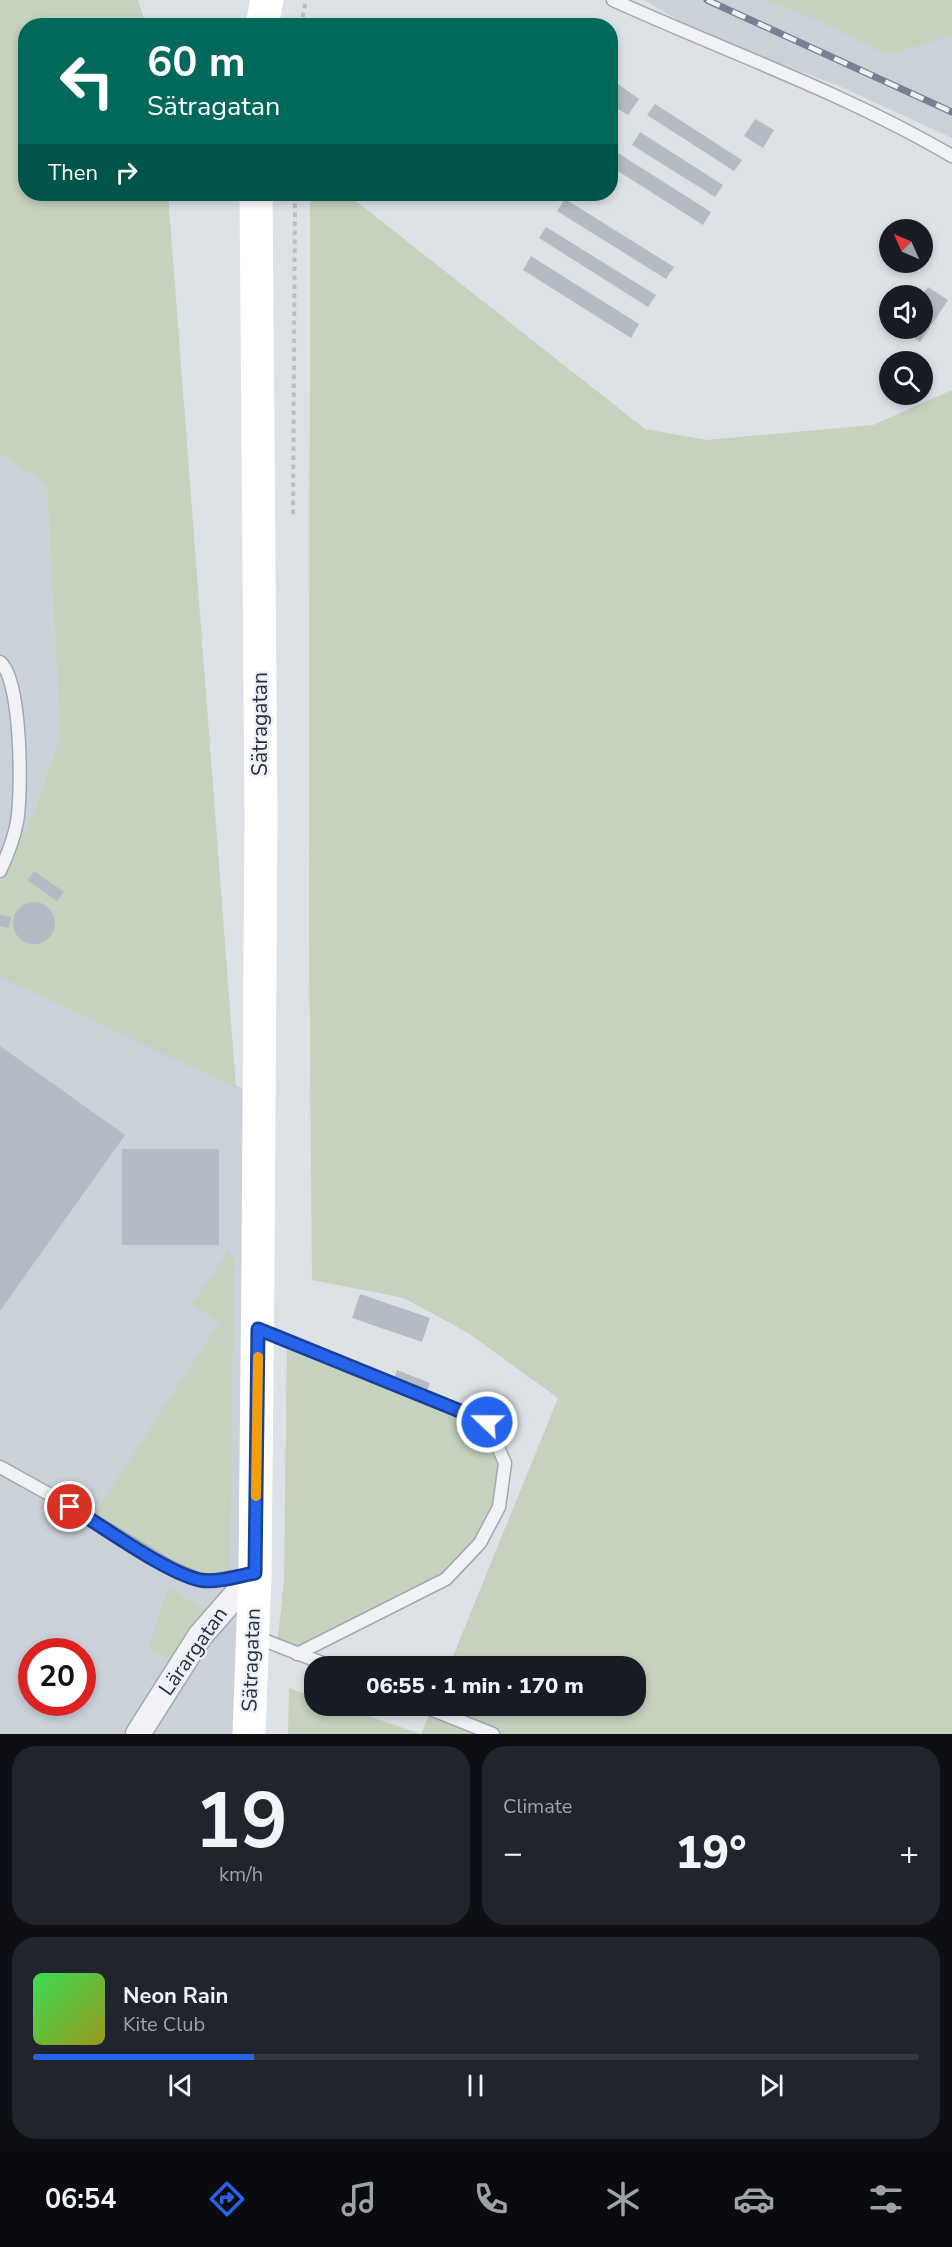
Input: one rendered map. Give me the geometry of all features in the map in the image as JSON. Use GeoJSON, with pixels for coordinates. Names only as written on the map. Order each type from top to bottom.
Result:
{"type":"FeatureCollection","features":[{"type":"Feature","properties":{"kind":"street"},"geometry":{"type":"LineString","coordinates":[[264,18],[267,0]]}},
{"type":"Feature","properties":{"kind":"street","name":"Sätragatan"},"geometry":{"type":"LineString","coordinates":[[249,1734],[255,1573],[261,816],[256,201]]}},
{"type":"Feature","properties":{"kind":"street","name":"Lärargatan"},"geometry":{"type":"LineString","coordinates":[[138,1734],[200,1636],[255,1573]]}},
{"type":"Feature","properties":{"kind":"lane"},"geometry":{"type":"LineString","coordinates":[[613,0],[812,87],[928,142],[952,156]]}},
{"type":"Feature","properties":{"kind":"lane"},"geometry":{"type":"LineString","coordinates":[[0,662],[5,666],[14,698],[20,777],[17,822],[0,871]]}},
{"type":"Feature","properties":{"kind":"lane"},"geometry":{"type":"LineString","coordinates":[[258,1329],[487,1422],[505,1463],[499,1507],[480,1543],[446,1579],[297,1654]]}},
{"type":"Feature","properties":{"kind":"lane"},"geometry":{"type":"LineString","coordinates":[[0,1467],[47,1493]]}},
{"type":"Feature","properties":{"kind":"lane"},"geometry":{"type":"LineString","coordinates":[[59,1500],[169,1567],[199,1580],[213,1581],[255,1573]]}},
{"type":"Feature","properties":{"kind":"lane"},"geometry":{"type":"LineString","coordinates":[[252,1635],[304,1657]]}},
{"type":"Feature","properties":{"kind":"lane"},"geometry":{"type":"LineString","coordinates":[[448,1716],[493,1734]]}},
{"type":"Feature","properties":{"kind":"path"},"geometry":{"type":"LineString","coordinates":[[303,18],[306,0]]}},
{"type":"Feature","properties":{"kind":"shaded area"},"geometry":{"type":"Polygon","coordinates":[[[644,0],[952,0],[952,138],[839,86],[702,34],[644,0]]]}},
{"type":"Feature","properties":{"kind":"shaded area"},"geometry":{"type":"Polygon","coordinates":[[[0,455],[47,485],[60,738],[36,806],[0,882],[0,455]]]}},
{"type":"Feature","properties":{"kind":"shaded area"},"geometry":{"type":"Polygon","coordinates":[[[0,977],[259,1096],[249,1734],[0,1734],[0,977]]]}},
{"type":"Feature","properties":{"kind":"green space"},"geometry":{"type":"Polygon","coordinates":[[[0,0],[138,0],[144,18],[18,18],[18,201],[169,201],[236,1088],[0,977],[0,882],[36,806],[60,738],[47,485],[0,455],[0,0]]]}},
{"type":"Feature","properties":{"kind":"green space"},"geometry":{"type":"Polygon","coordinates":[[[766,0],[952,0],[952,35],[888,55],[816,20],[766,0]]]}},
{"type":"Feature","properties":{"kind":"green space"},"geometry":{"type":"Polygon","coordinates":[[[310,201],[356,201],[645,429],[707,440],[873,425],[918,405],[933,405],[933,398],[952,390],[952,1734],[421,1734],[429,1716],[646,1716],[646,1656],[453,1656],[558,1398],[468,1333],[404,1298],[312,1280],[309,932],[310,201]]]}},
{"type":"Feature","properties":{"kind":"green space"},"geometry":{"type":"Polygon","coordinates":[[[229,1251],[234,1259],[230,1577],[199,1580],[91,1519],[219,1323],[191,1304],[229,1251]]]}},
{"type":"Feature","properties":{"kind":"green space"},"geometry":{"type":"Polygon","coordinates":[[[287,1341],[487,1422],[505,1463],[499,1507],[446,1579],[297,1654],[277,1646],[284,1580],[287,1341]]]}},
{"type":"Feature","properties":{"kind":"green space"},"geometry":{"type":"Polygon","coordinates":[[[169,1585],[213,1619],[181,1666],[148,1649],[169,1585]]]}},
{"type":"Feature","properties":{"kind":"green space"},"geometry":{"type":"Polygon","coordinates":[[[289,1688],[304,1693],[304,1716],[368,1716],[421,1734],[288,1734],[289,1688]]]}},
{"type":"Feature","properties":{"kind":"building"},"geometry":{"type":"Polygon","coordinates":[[[618,84],[639,99],[628,115],[618,109],[618,84]]]}},
{"type":"Feature","properties":{"kind":"building"},"geometry":{"type":"Polygon","coordinates":[[[655,104],[742,160],[734,171],[647,115],[655,104]]]}},
{"type":"Feature","properties":{"kind":"building"},"geometry":{"type":"Polygon","coordinates":[[[755,119],[774,130],[763,148],[744,136],[755,119]]]}},
{"type":"Feature","properties":{"kind":"building"},"geometry":{"type":"Polygon","coordinates":[[[640,132],[723,185],[715,197],[632,145],[640,132]]]}},
{"type":"Feature","properties":{"kind":"building"},"geometry":{"type":"Polygon","coordinates":[[[618,153],[711,212],[703,225],[618,171],[618,153]]]}},
{"type":"Feature","properties":{"kind":"building"},"geometry":{"type":"Polygon","coordinates":[[[564,201],[568,201],[674,267],[666,279],[557,211],[564,201]]]}},
{"type":"Feature","properties":{"kind":"building"},"geometry":{"type":"Polygon","coordinates":[[[546,227],[656,295],[648,307],[539,238],[546,227]]]}},
{"type":"Feature","properties":{"kind":"building"},"geometry":{"type":"Polygon","coordinates":[[[531,256],[639,324],[631,338],[523,270],[531,256]]]}},
{"type":"Feature","properties":{"kind":"building"},"geometry":{"type":"Polygon","coordinates":[[[933,290],[948,300],[933,322],[933,290]]]}},
{"type":"Feature","properties":{"kind":"building"},"geometry":{"type":"Polygon","coordinates":[[[34,871],[64,892],[57,901],[27,880],[34,871]]]}},
{"type":"Feature","properties":{"kind":"building"},"geometry":{"type":"Polygon","coordinates":[[[34,902],[49,908],[55,923],[49,938],[34,944],[19,938],[13,923],[19,908],[34,902]]]}},
{"type":"Feature","properties":{"kind":"building"},"geometry":{"type":"Polygon","coordinates":[[[0,915],[11,917],[9,928],[0,926],[0,915]]]}},
{"type":"Feature","properties":{"kind":"building"},"geometry":{"type":"Polygon","coordinates":[[[0,1046],[125,1135],[0,1311],[0,1046]]]}},
{"type":"Feature","properties":{"kind":"building"},"geometry":{"type":"Polygon","coordinates":[[[122,1149],[219,1149],[219,1245],[122,1245],[122,1149]]]}},
{"type":"Feature","properties":{"kind":"building"},"geometry":{"type":"Polygon","coordinates":[[[360,1294],[430,1318],[422,1342],[352,1318],[360,1294]]]}},
{"type":"Feature","properties":{"kind":"building"},"geometry":{"type":"Polygon","coordinates":[[[397,1370],[430,1383],[423,1401],[390,1389],[397,1370]]]}},
{"type":"Feature","properties":{"kind":"railway"},"geometry":{"type":"LineString","coordinates":[[707,0],[952,112]]}},
{"type":"Feature","properties":{"kind":"slow traffic"},"geometry":{"type":"LineString","coordinates":[[256,1496],[258,1357]]}},
{"type":"Feature","properties":{"kind":"route"},"geometry":{"type":"LineString","coordinates":[[70,1507],[169,1567],[199,1580],[213,1581],[255,1573],[258,1329],[487,1422]]}}]}
